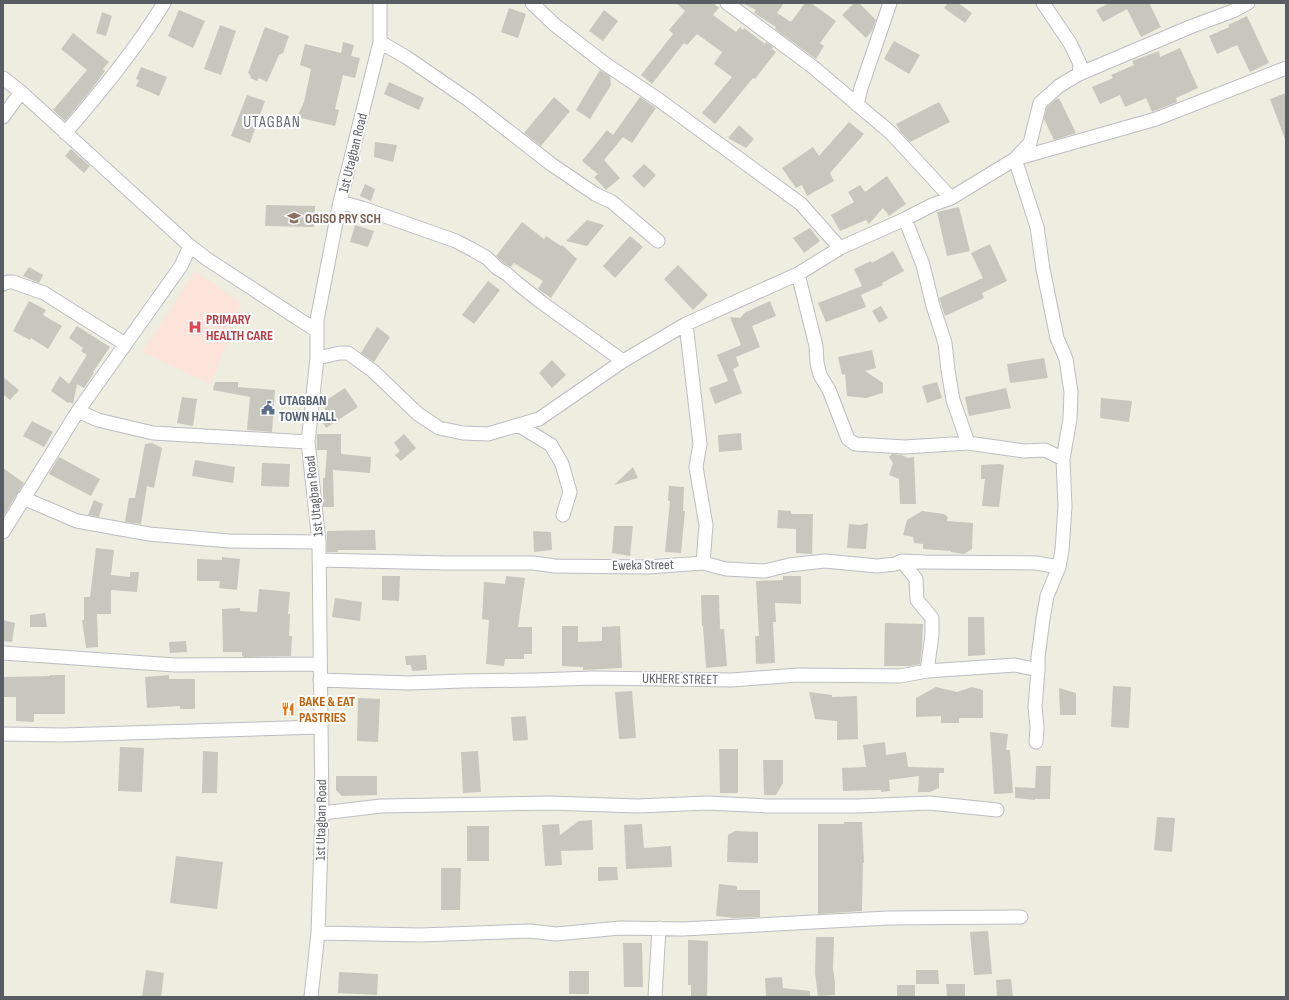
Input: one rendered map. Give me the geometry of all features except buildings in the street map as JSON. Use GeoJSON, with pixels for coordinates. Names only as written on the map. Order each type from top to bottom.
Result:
{"type":"FeatureCollection","features":[{"type":"Feature","properties":{"kind":"street"},"geometry":{"type":"LineString","coordinates":[[65,133],[96,97],[144,35],[164,3]]}},
{"type":"Feature","properties":{"kind":"street","name":"1st Utagban Road"},"geometry":{"type":"LineString","coordinates":[[311,997],[318,934],[322,813],[319,542],[308,442],[317,358],[316,320],[340,202],[380,42],[380,3]]}},
{"type":"Feature","properties":{"kind":"street"},"geometry":{"type":"LineString","coordinates":[[532,3],[555,25],[604,63],[659,100],[801,204],[840,248]]}},
{"type":"Feature","properties":{"kind":"street"},"geometry":{"type":"LineString","coordinates":[[728,3],[813,67],[891,133],[950,198]]}},
{"type":"Feature","properties":{"kind":"street"},"geometry":{"type":"LineString","coordinates":[[857,105],[861,88],[890,3]]}},
{"type":"Feature","properties":{"kind":"street"},"geometry":{"type":"LineString","coordinates":[[1043,3],[1070,43],[1080,64],[1079,74]]}},
{"type":"Feature","properties":{"kind":"street"},"geometry":{"type":"LineString","coordinates":[[1015,159],[1030,143],[1040,103],[1059,86],[1079,74],[1190,27],[1233,11],[1248,3]]}},
{"type":"Feature","properties":{"kind":"street"},"geometry":{"type":"LineString","coordinates":[[380,42],[406,57],[470,101],[551,164],[595,194],[612,202],[658,241]]}},
{"type":"Feature","properties":{"kind":"street"},"geometry":{"type":"LineString","coordinates":[[317,358],[340,353],[348,353],[373,370],[418,414],[439,428],[463,433],[488,434],[539,419],[623,361],[686,324],[798,274],[840,248],[950,198],[1015,159],[1156,119],[1286,68]]}},
{"type":"Feature","properties":{"kind":"street"},"geometry":{"type":"LineString","coordinates":[[3,78],[21,92],[190,246],[207,259],[317,331]]}},
{"type":"Feature","properties":{"kind":"street"},"geometry":{"type":"LineString","coordinates":[[3,117],[21,92]]}},
{"type":"Feature","properties":{"kind":"street"},"geometry":{"type":"LineString","coordinates":[[1015,159],[1037,227],[1043,269],[1057,338],[1066,359],[1070,392],[1070,420],[1063,459],[1064,507],[1062,550],[1059,567],[1047,596],[1044,612],[1038,657],[1035,706],[1037,727],[1036,742]]}},
{"type":"Feature","properties":{"kind":"street"},"geometry":{"type":"LineString","coordinates":[[340,202],[362,208],[456,241],[473,250],[487,258],[541,302],[623,361]]}},
{"type":"Feature","properties":{"kind":"street"},"geometry":{"type":"LineString","coordinates":[[905,219],[923,265],[933,306],[945,343],[953,400],[968,443]]}},
{"type":"Feature","properties":{"kind":"street"},"geometry":{"type":"LineString","coordinates":[[3,530],[78,411],[181,266],[190,246]]}},
{"type":"Feature","properties":{"kind":"street"},"geometry":{"type":"LineString","coordinates":[[181,266],[207,259]]}},
{"type":"Feature","properties":{"kind":"street"},"geometry":{"type":"LineString","coordinates":[[798,274],[816,346],[817,363],[820,375],[828,390],[848,439],[856,444],[905,447],[968,443],[1024,450],[1045,450],[1063,459]]}},
{"type":"Feature","properties":{"kind":"street"},"geometry":{"type":"LineString","coordinates":[[3,284],[13,282],[44,293],[125,344]]}},
{"type":"Feature","properties":{"kind":"street"},"geometry":{"type":"LineString","coordinates":[[686,324],[700,444],[696,467],[706,525],[703,563]]}},
{"type":"Feature","properties":{"kind":"street"},"geometry":{"type":"LineString","coordinates":[[78,411],[98,420],[153,433],[308,442]]}},
{"type":"Feature","properties":{"kind":"street"},"geometry":{"type":"LineString","coordinates":[[518,424],[551,445],[562,464],[570,492],[563,515]]}},
{"type":"Feature","properties":{"kind":"street"},"geometry":{"type":"LineString","coordinates":[[23,498],[77,521],[149,534],[229,541],[319,542]]}},
{"type":"Feature","properties":{"kind":"street","name":"Eweka Street"},"geometry":{"type":"LineString","coordinates":[[319,560],[534,563],[555,566],[648,567],[703,563],[726,569],[765,571],[789,565],[825,561],[877,566],[895,564],[902,561],[1036,563],[1059,567]]}},
{"type":"Feature","properties":{"kind":"street"},"geometry":{"type":"LineString","coordinates":[[902,561],[916,579],[917,600],[932,618],[932,635],[927,670]]}},
{"type":"Feature","properties":{"kind":"street"},"geometry":{"type":"LineString","coordinates":[[3,653],[175,665],[320,664]]}},
{"type":"Feature","properties":{"kind":"street","name":"UKHERE STREET"},"geometry":{"type":"LineString","coordinates":[[320,680],[409,683],[462,680],[593,678],[732,680],[798,675],[900,676],[927,670],[1015,665],[1038,670]]}},
{"type":"Feature","properties":{"kind":"street"},"geometry":{"type":"LineString","coordinates":[[3,734],[63,735],[321,727]]}},
{"type":"Feature","properties":{"kind":"street"},"geometry":{"type":"LineString","coordinates":[[322,813],[381,806],[549,803],[638,806],[707,803],[782,806],[857,806],[930,803],[997,810]]}},
{"type":"Feature","properties":{"kind":"street"},"geometry":{"type":"LineString","coordinates":[[318,934],[421,935],[530,930],[556,934],[620,928],[683,929],[888,918],[1021,917]]}},
{"type":"Feature","properties":{"kind":"street"},"geometry":{"type":"LineString","coordinates":[[655,997],[658,928]]}},
{"type":"Feature","properties":{"kind":"shaded area","name":"PRIMARY HEALTH CARE"},"geometry":{"type":"Polygon","coordinates":[[[195,271],[241,303],[211,384],[142,352],[195,271]]]}},
{"type":"Feature","properties":{"kind":"place","name":"OGISO PRY SCH"},"geometry":{"type":"Point","coordinates":[294,218]}},
{"type":"Feature","properties":{"kind":"place","name":"PRIMARY HEALTH CARE"},"geometry":{"type":"Point","coordinates":[195,327]}},
{"type":"Feature","properties":{"kind":"place","name":"UTAGBAN TOWN HALL"},"geometry":{"type":"Point","coordinates":[268,408]}},
{"type":"Feature","properties":{"kind":"place","name":"BAKE & EAT PASTRIES"},"geometry":{"type":"Point","coordinates":[288,709]}},
{"type":"Feature","properties":{"kind":"district","name":"UTAGBAN"},"geometry":{"type":"Point","coordinates":[272,122]}}]}
